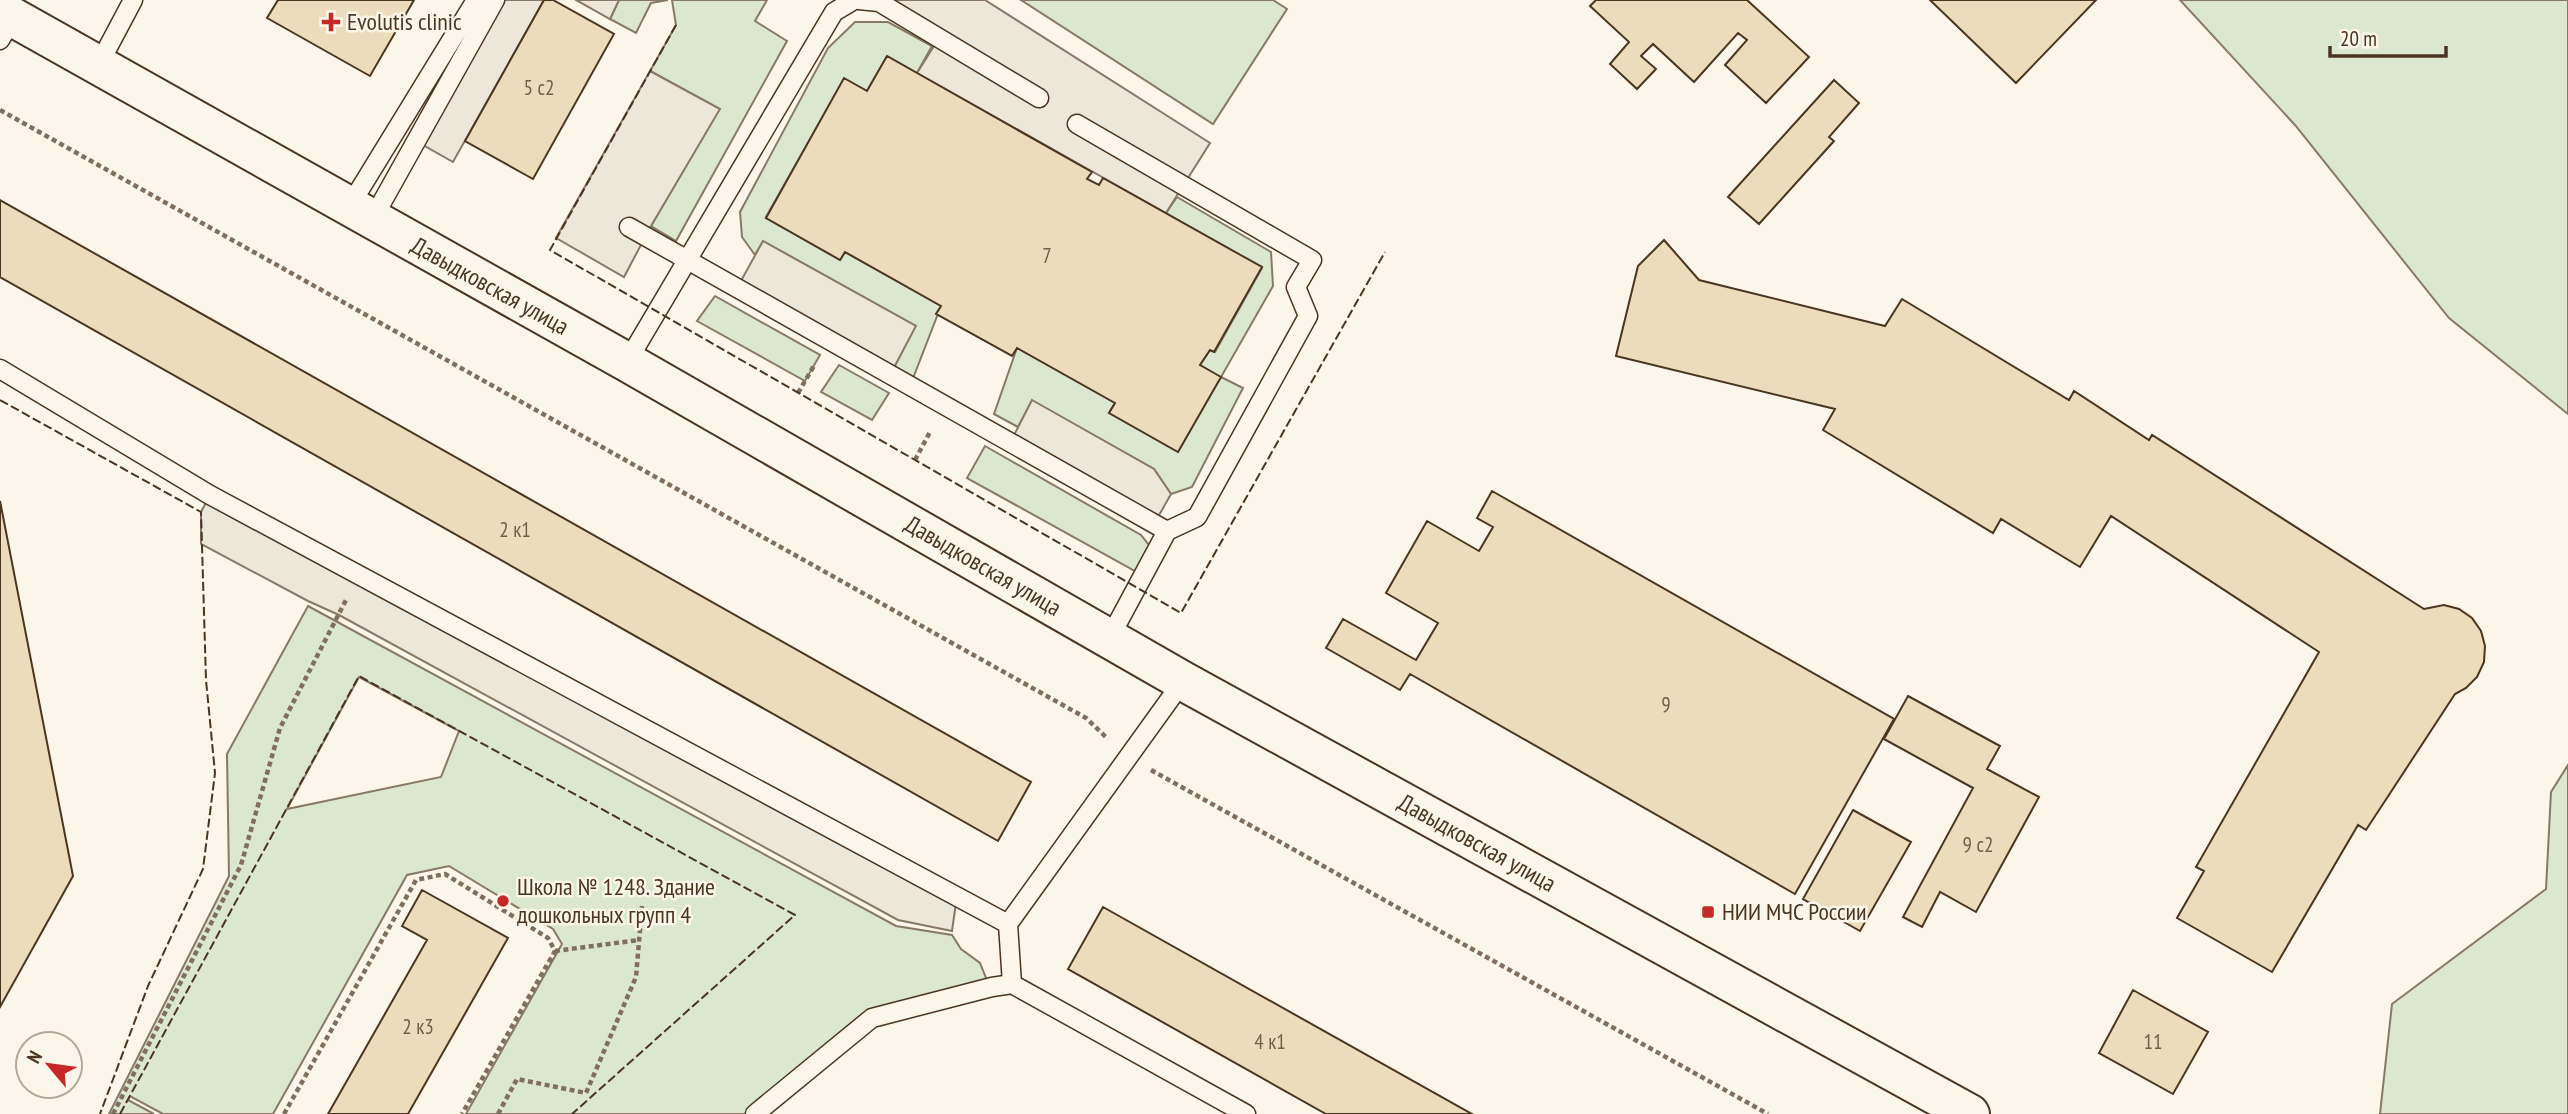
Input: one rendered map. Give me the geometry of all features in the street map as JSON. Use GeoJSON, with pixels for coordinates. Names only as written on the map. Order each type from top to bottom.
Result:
{"type":"FeatureCollection","features":[{"type":"Feature","properties":{"kind":"street","name":"Давыдковская улица"},"geometry":{"type":"LineString","coordinates":[[4,23],[98,65],[627,362],[1183,681],[1969,1114]]}},
{"type":"Feature","properties":{"kind":"lane"},"geometry":{"type":"LineString","coordinates":[[98,65],[133,0]]}},
{"type":"Feature","properties":{"kind":"lane"},"geometry":{"type":"LineString","coordinates":[[361,214],[476,0]]}},
{"type":"Feature","properties":{"kind":"lane"},"geometry":{"type":"LineString","coordinates":[[361,214],[495,0]]}},
{"type":"Feature","properties":{"kind":"lane"},"geometry":{"type":"LineString","coordinates":[[627,362],[834,12],[854,0]]}},
{"type":"Feature","properties":{"kind":"lane"},"geometry":{"type":"LineString","coordinates":[[859,0],[879,2],[1039,98]]}},
{"type":"Feature","properties":{"kind":"lane"},"geometry":{"type":"LineString","coordinates":[[1077,124],[1312,260],[1296,286],[1308,316],[1197,517],[1167,531],[1109,639]]}},
{"type":"Feature","properties":{"kind":"lane"},"geometry":{"type":"LineString","coordinates":[[629,227],[1167,531]]}},
{"type":"Feature","properties":{"kind":"lane"},"geometry":{"type":"LineString","coordinates":[[0,369],[210,495],[1008,924]]}},
{"type":"Feature","properties":{"kind":"lane"},"geometry":{"type":"LineString","coordinates":[[1012,984],[1008,924],[1183,681]]}},
{"type":"Feature","properties":{"kind":"lane"},"geometry":{"type":"LineString","coordinates":[[755,1114],[872,1018],[992,986],[1012,984],[1246,1114]]}},
{"type":"Feature","properties":{"kind":"path"},"geometry":{"type":"LineString","coordinates":[[0,110],[1086,718],[1128,758],[1768,1114]]}},
{"type":"Feature","properties":{"kind":"path"},"geometry":{"type":"LineString","coordinates":[[113,1114],[241,865],[280,728],[359,575]]}},
{"type":"Feature","properties":{"kind":"path"},"geometry":{"type":"LineString","coordinates":[[284,1114],[416,880],[445,874],[548,938],[555,951]]}},
{"type":"Feature","properties":{"kind":"path"},"geometry":{"type":"LineString","coordinates":[[498,1114],[517,1079],[586,1093],[636,977],[642,906]]}},
{"type":"Feature","properties":{"kind":"path"},"geometry":{"type":"LineString","coordinates":[[555,951],[639,940]]}},
{"type":"Feature","properties":{"kind":"path"},"geometry":{"type":"LineString","coordinates":[[462,1114],[555,951]]}},
{"type":"Feature","properties":{"kind":"green space"},"geometry":{"type":"Polygon","coordinates":[[[619,0],[668,0],[651,3],[636,33],[610,19],[619,0]]]}},
{"type":"Feature","properties":{"kind":"green space"},"geometry":{"type":"Polygon","coordinates":[[[672,0],[767,0],[755,21],[787,41],[676,241],[651,226],[719,109],[650,71],[676,25],[672,0]]]}},
{"type":"Feature","properties":{"kind":"green space"},"geometry":{"type":"Polygon","coordinates":[[[1021,0],[1273,0],[1287,9],[1213,124],[1021,0]]]}},
{"type":"Feature","properties":{"kind":"green space"},"geometry":{"type":"Polygon","coordinates":[[[2180,0],[2568,0],[2568,414],[2449,318],[2295,125],[2180,0]]]}},
{"type":"Feature","properties":{"kind":"green space"},"geometry":{"type":"Polygon","coordinates":[[[855,22],[888,22],[932,46],[917,73],[887,56],[867,91],[844,79],[766,217],[840,260],[845,252],[941,306],[910,386],[890,375],[915,326],[763,241],[755,255],[742,237],[740,212],[828,48],[855,22]]]}},
{"type":"Feature","properties":{"kind":"green space"},"geometry":{"type":"Polygon","coordinates":[[[1177,197],[1271,252],[1273,286],[1221,377],[1243,388],[1192,487],[1171,494],[1154,469],[1032,401],[1018,427],[994,414],[1017,348],[1115,403],[1109,413],[1178,452],[1220,377],[1200,365],[1210,350],[1215,352],[1262,268],[1166,213],[1177,197]]]}},
{"type":"Feature","properties":{"kind":"green space"},"geometry":{"type":"Polygon","coordinates":[[[715,296],[820,355],[805,381],[697,321],[715,296]]]}},
{"type":"Feature","properties":{"kind":"green space"},"geometry":{"type":"Polygon","coordinates":[[[839,365],[889,393],[872,420],[821,392],[839,365]]]}},
{"type":"Feature","properties":{"kind":"green space"},"geometry":{"type":"Polygon","coordinates":[[[985,446],[1141,535],[1155,553],[1144,576],[967,478],[985,446]]]}},
{"type":"Feature","properties":{"kind":"green space"},"geometry":{"type":"Polygon","coordinates":[[[308,606],[896,926],[952,935],[961,949],[980,963],[988,983],[873,1011],[747,1114],[466,1114],[562,944],[553,929],[449,866],[407,875],[273,1114],[163,1114],[130,1096],[128,1100],[154,1114],[109,1114],[229,876],[227,754],[308,606]],[[359,677],[287,809],[441,777],[459,731],[359,677]]]}},
{"type":"Feature","properties":{"kind":"green space"},"geometry":{"type":"Polygon","coordinates":[[[2568,765],[2568,1114],[2380,1114],[2392,1004],[2546,889],[2551,792],[2568,765]]]}},
{"type":"Feature","properties":{"kind":"shaded area"},"geometry":{"type":"Polygon","coordinates":[[[495,0],[544,0],[453,162],[416,141],[495,0]]]}},
{"type":"Feature","properties":{"kind":"shaded area"},"geometry":{"type":"Polygon","coordinates":[[[576,0],[619,0],[610,19],[576,0]]]}},
{"type":"Feature","properties":{"kind":"shaded area"},"geometry":{"type":"Polygon","coordinates":[[[880,0],[985,0],[1210,143],[1166,213],[917,73],[939,38],[880,0]]]}},
{"type":"Feature","properties":{"kind":"shaded area"},"geometry":{"type":"Polygon","coordinates":[[[650,71],[720,109],[624,277],[556,238],[650,71]]]}},
{"type":"Feature","properties":{"kind":"shaded area"},"geometry":{"type":"Polygon","coordinates":[[[763,241],[916,326],[890,375],[737,288],[763,241]]]}},
{"type":"Feature","properties":{"kind":"shaded area"},"geometry":{"type":"Polygon","coordinates":[[[1032,400],[1154,469],[1171,494],[1154,524],[1010,443],[1032,400]]]}},
{"type":"Feature","properties":{"kind":"shaded area"},"geometry":{"type":"Polygon","coordinates":[[[210,495],[957,896],[952,931],[898,920],[339,615],[201,544],[201,512],[210,495]]]}},
{"type":"Feature","properties":{"kind":"building"},"geometry":{"type":"Polygon","coordinates":[[[278,0],[414,0],[370,76],[267,18],[278,0]]]}},
{"type":"Feature","properties":{"kind":"building"},"geometry":{"type":"Polygon","coordinates":[[[544,0],[553,0],[614,34],[533,179],[465,141],[544,0]]]}},
{"type":"Feature","properties":{"kind":"building"},"geometry":{"type":"Polygon","coordinates":[[[1596,0],[1747,0],[1809,57],[1766,103],[1725,65],[1747,40],[1738,33],[1694,82],[1653,44],[1641,56],[1656,69],[1637,89],[1610,64],[1629,42],[1590,6],[1596,0]]]}},
{"type":"Feature","properties":{"kind":"building"},"geometry":{"type":"Polygon","coordinates":[[[1930,0],[2096,0],[2016,83],[1930,0]]]}},
{"type":"Feature","properties":{"kind":"building"},"geometry":{"type":"Polygon","coordinates":[[[887,56],[1092,172],[1087,179],[1099,185],[1103,178],[1262,267],[1214,352],[1210,350],[1200,365],[1221,377],[1178,452],[1109,413],[1115,403],[1017,348],[1012,356],[936,314],[941,306],[845,252],[840,260],[766,218],[844,78],[867,91],[887,56]]]}},
{"type":"Feature","properties":{"kind":"building"},"geometry":{"type":"Polygon","coordinates":[[[1834,80],[1859,103],[1829,137],[1834,141],[1759,224],[1728,197],[1834,80]]]}},
{"type":"Feature","properties":{"kind":"building"},"geometry":{"type":"Polygon","coordinates":[[[0,200],[1031,782],[998,841],[0,277],[0,200]]]}},
{"type":"Feature","properties":{"kind":"building"},"geometry":{"type":"Polygon","coordinates":[[[1664,240],[1699,280],[1885,326],[1902,299],[2069,400],[2074,391],[2149,440],[2152,435],[2424,609],[2444,605],[2459,609],[2472,618],[2481,631],[2485,646],[2484,662],[2477,677],[2455,694],[2366,830],[2358,825],[2272,972],[2177,918],[2204,871],[2196,867],[2319,652],[2111,516],[2080,567],[2001,519],[1993,533],[1823,430],[1835,409],[1616,356],[1638,266],[1664,240]]]}},
{"type":"Feature","properties":{"kind":"building"},"geometry":{"type":"Polygon","coordinates":[[[1492,491],[1894,719],[1795,894],[1410,674],[1400,690],[1326,648],[1343,619],[1416,660],[1438,623],[1386,593],[1427,521],[1479,551],[1493,527],[1477,518],[1492,491]]]}},
{"type":"Feature","properties":{"kind":"building"},"geometry":{"type":"Polygon","coordinates":[[[0,501],[73,876],[0,1007],[0,501]]]}},
{"type":"Feature","properties":{"kind":"building"},"geometry":{"type":"Polygon","coordinates":[[[1908,696],[2000,746],[1987,769],[2039,797],[1976,912],[1940,892],[1922,927],[1903,917],[1973,788],[1884,739],[1908,696]]]}},
{"type":"Feature","properties":{"kind":"building"},"geometry":{"type":"Polygon","coordinates":[[[1853,810],[1911,842],[1860,931],[1803,899],[1853,810]]]}},
{"type":"Feature","properties":{"kind":"building"},"geometry":{"type":"Polygon","coordinates":[[[422,890],[508,938],[408,1114],[328,1114],[427,940],[402,926],[422,890]]]}},
{"type":"Feature","properties":{"kind":"building"},"geometry":{"type":"Polygon","coordinates":[[[1103,907],[1472,1114],[1326,1114],[1068,969],[1103,907]]]}},
{"type":"Feature","properties":{"kind":"building"},"geometry":{"type":"Polygon","coordinates":[[[2133,990],[2208,1032],[2173,1094],[2099,1053],[2133,990]]]}},
{"type":"Feature","properties":{"kind":"fence"},"geometry":{"type":"LineString","coordinates":[[676,25],[550,250],[1181,613],[1385,252]]}},
{"type":"Feature","properties":{"kind":"fence"},"geometry":{"type":"LineString","coordinates":[[0,400],[201,512],[206,680],[215,773],[203,869],[148,986],[100,1114]]}},
{"type":"Feature","properties":{"kind":"fence"},"geometry":{"type":"LineString","coordinates":[[120,1114],[359,676],[795,915],[572,1114]]}},
{"type":"Feature","properties":{"kind":"place","name":"Evolutis clinic"},"geometry":{"type":"Point","coordinates":[331,22]}},
{"type":"Feature","properties":{"kind":"place","name":"Школа № 1248. Здание дошкольных групп 4"},"geometry":{"type":"Point","coordinates":[503,901]}},
{"type":"Feature","properties":{"kind":"place","name":"НИИ МЧС России"},"geometry":{"type":"Point","coordinates":[1708,912]}}]}
